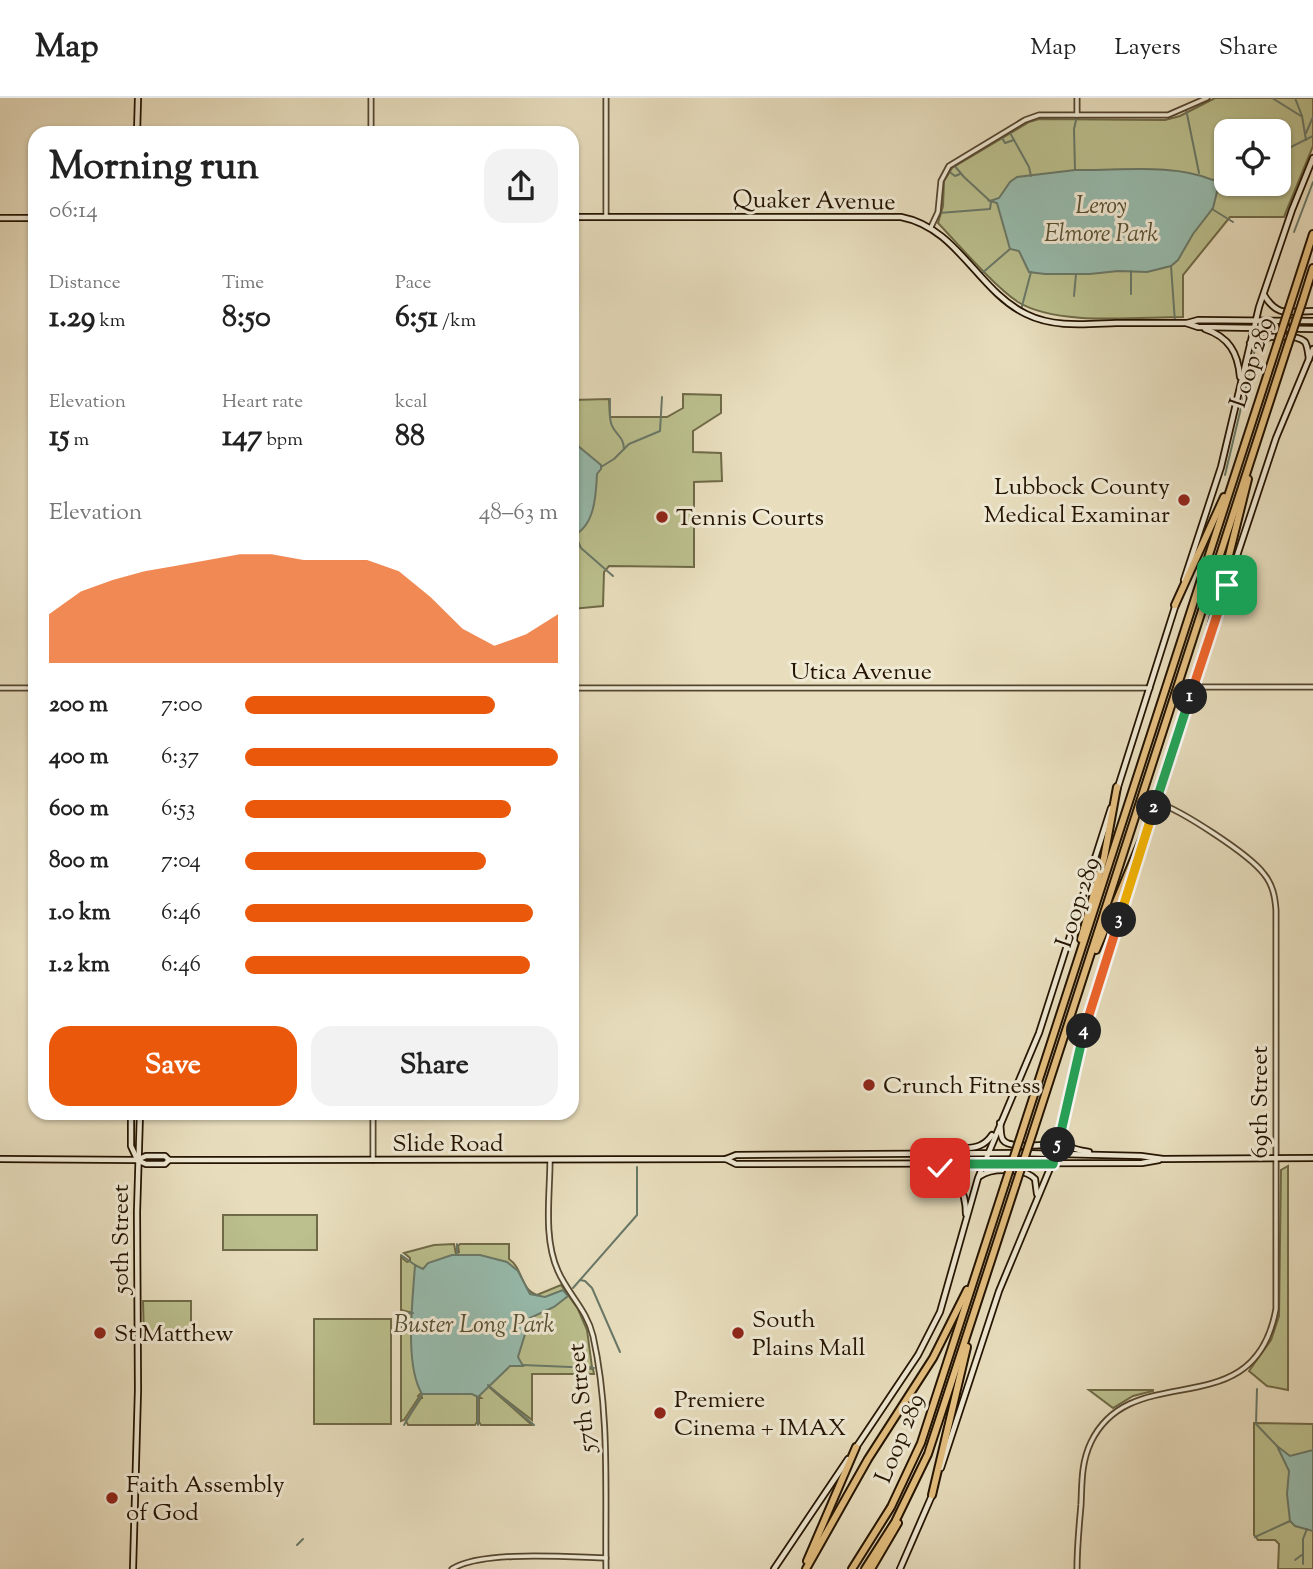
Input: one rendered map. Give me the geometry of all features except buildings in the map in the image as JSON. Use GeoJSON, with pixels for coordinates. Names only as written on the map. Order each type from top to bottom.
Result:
{"type":"FeatureCollection","features":[{"type":"Feature","properties":{"kind":"highway","name":"Loop 289"},"geometry":{"type":"LineString","coordinates":[[852,1569],[891,1507],[910,1470],[988,1240],[1313,234]]}},
{"type":"Feature","properties":{"kind":"highway","name":"Loop 289"},"geometry":{"type":"LineString","coordinates":[[865,1569],[903,1508],[928,1454],[1313,268]]}},
{"type":"Feature","properties":{"kind":"highway"},"geometry":{"type":"LineString","coordinates":[[1206,648],[1246,489],[1251,458]]}},
{"type":"Feature","properties":{"kind":"highway"},"geometry":{"type":"LineString","coordinates":[[1175,605],[1236,473]]}},
{"type":"Feature","properties":{"kind":"highway"},"geometry":{"type":"LineString","coordinates":[[1076,966],[1081,936],[1104,858],[1117,788]]}},
{"type":"Feature","properties":{"kind":"highway"},"geometry":{"type":"LineString","coordinates":[[1079,991],[1149,823]]}},
{"type":"Feature","properties":{"kind":"highway"},"geometry":{"type":"LineString","coordinates":[[805,1569],[943,1340],[988,1240]]}},
{"type":"Feature","properties":{"kind":"highway"},"geometry":{"type":"LineString","coordinates":[[932,1495],[972,1322]]}},
{"type":"Feature","properties":{"kind":"highway"},"geometry":{"type":"LineString","coordinates":[[805,1569],[856,1447]]}},
{"type":"Feature","properties":{"kind":"highway"},"geometry":{"type":"LineString","coordinates":[[871,1569],[897,1528],[903,1508]]}},
{"type":"Feature","properties":{"kind":"main road"},"geometry":{"type":"LineString","coordinates":[[137,126],[138,98]]}},
{"type":"Feature","properties":{"kind":"main road"},"geometry":{"type":"LineString","coordinates":[[774,1569],[914,1362],[930,1334],[946,1296],[978,1178],[1039,1033],[1221,467],[1263,294],[1313,158]]}},
{"type":"Feature","properties":{"kind":"main road","name":"Quaker Avenue"},"geometry":{"type":"LineString","coordinates":[[579,217],[909,219],[931,227],[945,238],[1000,296],[1034,317],[1058,324],[1186,323],[1198,320],[1313,321]]}},
{"type":"Feature","properties":{"kind":"main road"},"geometry":{"type":"LineString","coordinates":[[0,218],[28,218]]}},
{"type":"Feature","properties":{"kind":"main road"},"geometry":{"type":"LineString","coordinates":[[1263,294],[1271,307],[1279,311],[1313,311]]}},
{"type":"Feature","properties":{"kind":"main road","name":"Quaker Avenue"},"geometry":{"type":"LineString","coordinates":[[1186,323],[1198,327],[1313,329]]}},
{"type":"Feature","properties":{"kind":"main road"},"geometry":{"type":"LineString","coordinates":[[1198,327],[1216,332],[1229,343],[1238,360],[1241,382]]}},
{"type":"Feature","properties":{"kind":"main road"},"geometry":{"type":"LineString","coordinates":[[1249,343],[1261,337],[1297,338],[1307,347],[1309,360]]}},
{"type":"Feature","properties":{"kind":"main road"},"geometry":{"type":"LineString","coordinates":[[900,1569],[932,1495],[999,1291],[1053,1164],[1090,1006],[1270,453],[1313,349]]}},
{"type":"Feature","properties":{"kind":"main road","name":"50th Street"},"geometry":{"type":"LineString","coordinates":[[131,1120],[131,1146],[137,1160]]}},
{"type":"Feature","properties":{"kind":"main road","name":"50th Street"},"geometry":{"type":"LineString","coordinates":[[133,1569],[138,1390],[137,1160],[140,1120]]}},
{"type":"Feature","properties":{"kind":"main road"},"geometry":{"type":"LineString","coordinates":[[1000,1122],[1003,1140],[1008,1144],[1048,1145],[1055,1143],[1061,1135]]}},
{"type":"Feature","properties":{"kind":"main road"},"geometry":{"type":"LineString","coordinates":[[943,1153],[981,1146],[988,1141],[1000,1122]]}},
{"type":"Feature","properties":{"kind":"main road"},"geometry":{"type":"LineString","coordinates":[[1061,1135],[1065,1143],[1073,1149],[1107,1155]]}},
{"type":"Feature","properties":{"kind":"main road","name":"Slide Road"},"geometry":{"type":"LineString","coordinates":[[0,1159],[137,1160],[146,1156],[165,1156],[169,1160],[726,1159],[736,1155],[943,1153],[1107,1155],[1163,1159],[1313,1158]]}},
{"type":"Feature","properties":{"kind":"main road","name":"Slide Road"},"geometry":{"type":"LineString","coordinates":[[726,1159],[736,1164],[1053,1164],[1142,1163],[1163,1159]]}},
{"type":"Feature","properties":{"kind":"main road"},"geometry":{"type":"LineString","coordinates":[[921,1164],[940,1168],[958,1181],[965,1196],[967,1221]]}},
{"type":"Feature","properties":{"kind":"main road"},"geometry":{"type":"LineString","coordinates":[[978,1178],[990,1172],[1028,1173],[1035,1179],[1037,1198]]}},
{"type":"Feature","properties":{"kind":"street"},"geometry":{"type":"LineString","coordinates":[[371,98],[371,126]]}},
{"type":"Feature","properties":{"kind":"street"},"geometry":{"type":"LineString","coordinates":[[606,98],[607,217]]}},
{"type":"Feature","properties":{"kind":"street"},"geometry":{"type":"LineString","coordinates":[[1077,98],[1077,116]]}},
{"type":"Feature","properties":{"kind":"street"},"geometry":{"type":"LineString","coordinates":[[931,227],[940,206],[941,181],[949,166],[1034,116],[1168,115],[1206,98]]}},
{"type":"Feature","properties":{"kind":"street"},"geometry":{"type":"LineString","coordinates":[[1193,687],[1313,687]]}},
{"type":"Feature","properties":{"kind":"street"},"geometry":{"type":"LineString","coordinates":[[0,688],[28,688]]}},
{"type":"Feature","properties":{"kind":"street","name":"Utica Avenue"},"geometry":{"type":"LineString","coordinates":[[579,688],[1150,688]]}},
{"type":"Feature","properties":{"kind":"street","name":"69th Street"},"geometry":{"type":"LineString","coordinates":[[1077,1569],[1082,1474],[1090,1444],[1104,1424],[1118,1411],[1139,1399],[1199,1388],[1229,1378],[1251,1362],[1269,1335],[1277,1300],[1276,910],[1273,888],[1264,874],[1251,862],[1183,814],[1156,802]]}},
{"type":"Feature","properties":{"kind":"street"},"geometry":{"type":"LineString","coordinates":[[373,1120],[373,1160]]}},
{"type":"Feature","properties":{"kind":"street","name":"57th Street"},"geometry":{"type":"LineString","coordinates":[[550,1160],[552,1254],[558,1272],[591,1328],[604,1408],[606,1569]]}},
{"type":"Feature","properties":{"kind":"street"},"geometry":{"type":"LineString","coordinates":[[452,1569],[467,1561],[489,1558],[606,1558]]}},
{"type":"Feature","properties":{"kind":"green space","name":"Leroy Elmore Park"},"geometry":{"type":"Polygon","coordinates":[[[1215,98],[1313,98],[1313,146],[1284,217],[1230,217],[1183,275],[1183,317],[1075,317],[1034,310],[1018,302],[998,286],[938,223],[943,206],[944,181],[952,168],[1029,122],[1039,119],[1165,120],[1180,116],[1215,98]]]}},
{"type":"Feature","properties":{"kind":"green space"},"geometry":{"type":"Polygon","coordinates":[[[683,394],[721,395],[721,413],[693,431],[693,452],[721,453],[722,481],[694,482],[694,567],[609,566],[604,572],[603,606],[579,608],[579,400],[609,399],[610,417],[667,417],[683,408],[683,394]]]}},
{"type":"Feature","properties":{"kind":"green space"},"geometry":{"type":"Polygon","coordinates":[[[1288,1166],[1288,1390],[1267,1386],[1249,1371],[1271,1340],[1279,1316],[1281,1170],[1288,1166]]]}},
{"type":"Feature","properties":{"kind":"green space"},"geometry":{"type":"Polygon","coordinates":[[[223,1215],[317,1215],[317,1250],[223,1250],[223,1215]]]}},
{"type":"Feature","properties":{"kind":"green space","name":"Buster Long Park"},"geometry":{"type":"Polygon","coordinates":[[[454,1244],[456,1254],[460,1244],[509,1244],[509,1259],[517,1268],[527,1289],[537,1295],[561,1285],[578,1309],[587,1330],[592,1367],[582,1368],[593,1369],[594,1374],[532,1374],[532,1420],[488,1386],[532,1425],[481,1425],[481,1398],[477,1395],[475,1425],[408,1425],[406,1421],[422,1398],[421,1393],[401,1421],[401,1315],[413,1313],[401,1310],[401,1257],[407,1262],[410,1258],[404,1253],[434,1245],[454,1244]]]}},
{"type":"Feature","properties":{"kind":"green space"},"geometry":{"type":"Polygon","coordinates":[[[143,1301],[191,1301],[191,1342],[144,1342],[143,1301]]]}},
{"type":"Feature","properties":{"kind":"green space"},"geometry":{"type":"Polygon","coordinates":[[[314,1319],[391,1319],[391,1424],[314,1424],[314,1319]]]}},
{"type":"Feature","properties":{"kind":"green space"},"geometry":{"type":"Polygon","coordinates":[[[1089,1390],[1153,1391],[1133,1396],[1113,1408],[1089,1390]]]}},
{"type":"Feature","properties":{"kind":"green space"},"geometry":{"type":"Polygon","coordinates":[[[1254,1423],[1313,1424],[1313,1569],[1278,1569],[1279,1544],[1275,1540],[1258,1540],[1254,1535],[1254,1423]]]}},
{"type":"Feature","properties":{"kind":"shaded area"},"geometry":{"type":"Polygon","coordinates":[[[1075,170],[1181,171],[1214,180],[1216,196],[1213,208],[1178,260],[1171,266],[1147,272],[1045,274],[1029,272],[1019,251],[1010,249],[997,203],[990,201],[999,198],[1017,177],[1075,170]]]}},
{"type":"Feature","properties":{"kind":"shaded area"},"geometry":{"type":"Polygon","coordinates":[[[579,447],[601,465],[597,474],[593,510],[580,532],[579,447]]]}},
{"type":"Feature","properties":{"kind":"shaded area"},"geometry":{"type":"Polygon","coordinates":[[[452,1255],[480,1255],[507,1262],[518,1271],[530,1294],[545,1297],[563,1290],[568,1296],[554,1307],[530,1318],[518,1357],[523,1366],[510,1366],[478,1397],[472,1394],[422,1394],[413,1366],[411,1331],[415,1265],[423,1269],[428,1263],[452,1255]]]}},
{"type":"Feature","properties":{"kind":"shaded area"},"geometry":{"type":"Polygon","coordinates":[[[1277,1446],[1290,1456],[1313,1450],[1313,1531],[1295,1526],[1290,1521],[1287,1494],[1289,1471],[1277,1446]]]}},
{"type":"Feature","properties":{"kind":"waterway"},"geometry":{"type":"LineString","coordinates":[[1272,98],[1301,116]]}},
{"type":"Feature","properties":{"kind":"waterway"},"geometry":{"type":"LineString","coordinates":[[1295,98],[1302,116],[1306,140]]}},
{"type":"Feature","properties":{"kind":"waterway"},"geometry":{"type":"LineString","coordinates":[[1186,109],[1199,173]]}},
{"type":"Feature","properties":{"kind":"waterway"},"geometry":{"type":"LineString","coordinates":[[1075,170],[1074,129],[1077,116]]}},
{"type":"Feature","properties":{"kind":"waterway"},"geometry":{"type":"LineString","coordinates":[[1306,133],[1313,117]]}},
{"type":"Feature","properties":{"kind":"waterway"},"geometry":{"type":"LineString","coordinates":[[1009,131],[1029,167],[1031,176]]}},
{"type":"Feature","properties":{"kind":"waterway"},"geometry":{"type":"LineString","coordinates":[[1001,136],[1005,143],[1014,140]]}},
{"type":"Feature","properties":{"kind":"waterway"},"geometry":{"type":"LineString","coordinates":[[1291,147],[1313,136]]}},
{"type":"Feature","properties":{"kind":"waterway"},"geometry":{"type":"LineString","coordinates":[[953,164],[990,201]]}},
{"type":"Feature","properties":{"kind":"waterway"},"geometry":{"type":"LineString","coordinates":[[947,170],[955,176],[960,174]]}},
{"type":"Feature","properties":{"kind":"waterway"},"geometry":{"type":"LineString","coordinates":[[1294,232],[1313,182]]}},
{"type":"Feature","properties":{"kind":"waterway"},"geometry":{"type":"LineString","coordinates":[[939,213],[990,209],[991,202]]}},
{"type":"Feature","properties":{"kind":"waterway"},"geometry":{"type":"LineString","coordinates":[[1212,209],[1233,222]]}},
{"type":"Feature","properties":{"kind":"waterway"},"geometry":{"type":"LineString","coordinates":[[981,274],[1010,249]]}},
{"type":"Feature","properties":{"kind":"waterway"},"geometry":{"type":"LineString","coordinates":[[1171,266],[1175,322]]}},
{"type":"Feature","properties":{"kind":"waterway"},"geometry":{"type":"LineString","coordinates":[[1131,271],[1131,294]]}},
{"type":"Feature","properties":{"kind":"waterway"},"geometry":{"type":"LineString","coordinates":[[1021,310],[1031,272]]}},
{"type":"Feature","properties":{"kind":"waterway"},"geometry":{"type":"LineString","coordinates":[[1074,296],[1076,274]]}},
{"type":"Feature","properties":{"kind":"waterway"},"geometry":{"type":"LineString","coordinates":[[1225,475],[1255,349]]}},
{"type":"Feature","properties":{"kind":"waterway"},"geometry":{"type":"LineString","coordinates":[[601,467],[629,444],[660,431],[662,397]]}},
{"type":"Feature","properties":{"kind":"waterway"},"geometry":{"type":"LineString","coordinates":[[610,399],[611,423],[624,449]]}},
{"type":"Feature","properties":{"kind":"waterway"},"geometry":{"type":"LineString","coordinates":[[579,544],[613,576]]}},
{"type":"Feature","properties":{"kind":"waterway"},"geometry":{"type":"LineString","coordinates":[[573,1288],[637,1215],[637,1167]]}},
{"type":"Feature","properties":{"kind":"waterway"},"geometry":{"type":"LineString","coordinates":[[457,1244],[457,1255]]}},
{"type":"Feature","properties":{"kind":"waterway"},"geometry":{"type":"LineString","coordinates":[[401,1255],[415,1265]]}},
{"type":"Feature","properties":{"kind":"waterway"},"geometry":{"type":"LineString","coordinates":[[580,1280],[592,1288],[620,1352]]}},
{"type":"Feature","properties":{"kind":"waterway"},"geometry":{"type":"LineString","coordinates":[[400,1313],[413,1313]]}},
{"type":"Feature","properties":{"kind":"waterway"},"geometry":{"type":"LineString","coordinates":[[523,1365],[594,1368]]}},
{"type":"Feature","properties":{"kind":"waterway"},"geometry":{"type":"LineString","coordinates":[[488,1385],[534,1425]]}},
{"type":"Feature","properties":{"kind":"waterway"},"geometry":{"type":"LineString","coordinates":[[1257,1389],[1256,1424],[1277,1446]]}},
{"type":"Feature","properties":{"kind":"waterway"},"geometry":{"type":"LineString","coordinates":[[404,1425],[422,1394]]}},
{"type":"Feature","properties":{"kind":"waterway"},"geometry":{"type":"LineString","coordinates":[[478,1397],[478,1425]]}},
{"type":"Feature","properties":{"kind":"waterway"},"geometry":{"type":"LineString","coordinates":[[1255,1537],[1290,1521]]}},
{"type":"Feature","properties":{"kind":"waterway"},"geometry":{"type":"LineString","coordinates":[[1303,1564],[1303,1539],[1307,1529]]}},
{"type":"Feature","properties":{"kind":"waterway"},"geometry":{"type":"LineString","coordinates":[[297,1545],[303,1539]]}},
{"type":"Feature","properties":{"kind":"waterway"},"geometry":{"type":"LineString","coordinates":[[1295,1560],[1303,1554]]}},
{"type":"Feature","properties":{"kind":"place","name":"Lubbock County Medical Examinar"},"geometry":{"type":"Point","coordinates":[1184,500]}},
{"type":"Feature","properties":{"kind":"place","name":"Tennis Courts"},"geometry":{"type":"Point","coordinates":[662,517]}},
{"type":"Feature","properties":{"kind":"place","name":"Crunch Fitness"},"geometry":{"type":"Point","coordinates":[869,1085]}},
{"type":"Feature","properties":{"kind":"place","name":"St Matthew"},"geometry":{"type":"Point","coordinates":[100,1333]}},
{"type":"Feature","properties":{"kind":"place","name":"South Plains Mall"},"geometry":{"type":"Point","coordinates":[738,1333]}},
{"type":"Feature","properties":{"kind":"place","name":"Premiere Cinema + IMAX"},"geometry":{"type":"Point","coordinates":[660,1413]}},
{"type":"Feature","properties":{"kind":"place","name":"Faith Assembly of God"},"geometry":{"type":"Point","coordinates":[112,1498]}},
{"type":"Feature","properties":{"kind":"route"},"geometry":{"type":"LineString","coordinates":[[940,1168],[921,1164],[1053,1164],[1090,1006],[1227,585]]}}]}
